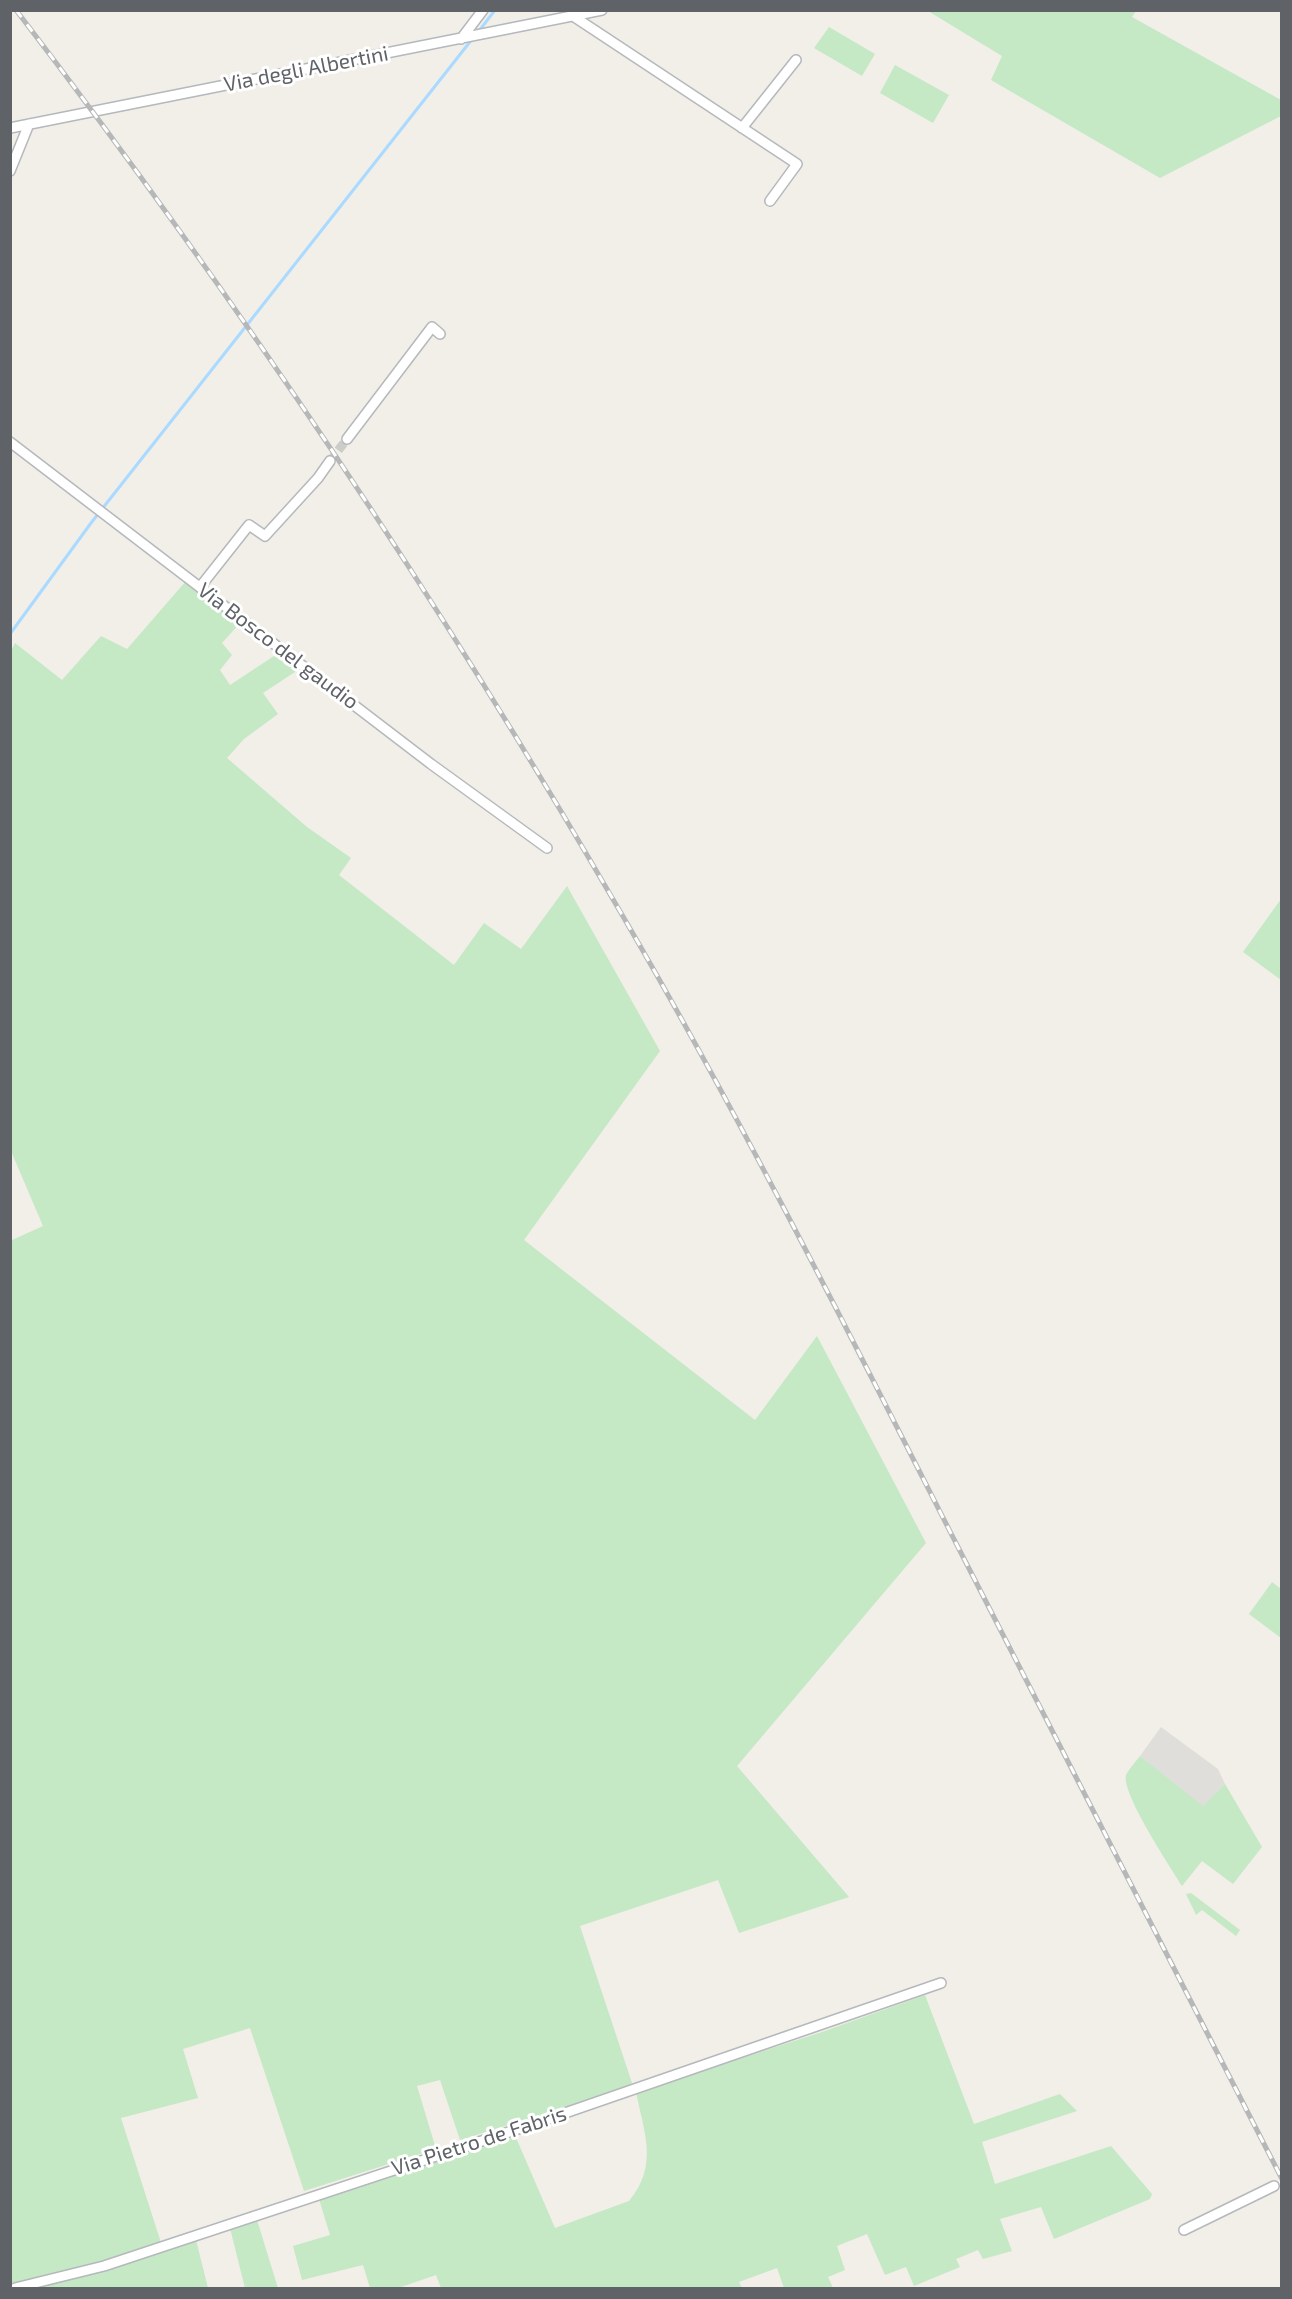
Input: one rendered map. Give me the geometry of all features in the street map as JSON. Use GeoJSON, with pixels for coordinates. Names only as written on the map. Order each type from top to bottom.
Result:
{"type":"FeatureCollection","features":[{"type":"Feature","properties":{"kind":"street"},"geometry":{"type":"LineString","coordinates":[[465,38],[483,10]]}},
{"type":"Feature","properties":{"kind":"street","name":"Via degli Albertini"},"geometry":{"type":"LineString","coordinates":[[10,128],[602,10]]}},
{"type":"Feature","properties":{"kind":"street"},"geometry":{"type":"LineString","coordinates":[[573,16],[797,164],[770,201]]}},
{"type":"Feature","properties":{"kind":"street"},"geometry":{"type":"LineString","coordinates":[[742,128],[796,60]]}},
{"type":"Feature","properties":{"kind":"street"},"geometry":{"type":"LineString","coordinates":[[10,171],[29,124]]}},
{"type":"Feature","properties":{"kind":"street"},"geometry":{"type":"LineString","coordinates":[[347,439],[432,327],[440,334]]}},
{"type":"Feature","properties":{"kind":"street","name":"Via Bosco del gaudio"},"geometry":{"type":"LineString","coordinates":[[10,442],[431,764],[547,848]]}},
{"type":"Feature","properties":{"kind":"street"},"geometry":{"type":"LineString","coordinates":[[200,587],[249,525],[265,536],[318,478],[330,461]]}},
{"type":"Feature","properties":{"kind":"street","name":"Via Pietro de Fabris"},"geometry":{"type":"LineString","coordinates":[[15,2289],[104,2266],[539,2122],[941,1983]]}},
{"type":"Feature","properties":{"kind":"street"},"geometry":{"type":"LineString","coordinates":[[1184,2230],[1274,2186]]}},
{"type":"Feature","properties":{"kind":"shaded area"},"geometry":{"type":"Polygon","coordinates":[[[1161,1727],[1218,1769],[1225,1784],[1203,1807],[1140,1756],[1161,1727]]]}},
{"type":"Feature","properties":{"kind":"green space"},"geometry":{"type":"Polygon","coordinates":[[[928,11],[1136,11],[1132,17],[1281,100],[1281,116],[1160,178],[991,80],[1002,56],[928,11]]]}},
{"type":"Feature","properties":{"kind":"green space"},"geometry":{"type":"Polygon","coordinates":[[[829,27],[875,54],[862,76],[814,48],[829,27]]]}},
{"type":"Feature","properties":{"kind":"green space"},"geometry":{"type":"Polygon","coordinates":[[[895,65],[949,95],[933,123],[880,93],[895,65]]]}},
{"type":"Feature","properties":{"kind":"green space"},"geometry":{"type":"Polygon","coordinates":[[[186,581],[240,623],[222,643],[232,655],[220,670],[230,685],[280,652],[301,668],[263,693],[278,714],[244,739],[227,758],[307,827],[351,858],[339,875],[454,965],[484,923],[521,949],[567,886],[660,1051],[524,1240],[755,1420],[817,1336],[926,1543],[737,1766],[849,1897],[739,1933],[718,1880],[580,1926],[632,2083],[627,2088],[460,2140],[440,2080],[417,2086],[436,2149],[304,2191],[250,2028],[183,2049],[198,2098],[121,2118],[163,2249],[196,2240],[208,2288],[11,2288],[10,1241],[43,1226],[11,1151],[11,651],[15,643],[62,680],[101,636],[127,649],[186,581]]]}},
{"type":"Feature","properties":{"kind":"green space"},"geometry":{"type":"Polygon","coordinates":[[[1281,899],[1281,980],[1243,952],[1281,899]]]}},
{"type":"Feature","properties":{"kind":"green space"},"geometry":{"type":"Polygon","coordinates":[[[1272,1582],[1281,1589],[1281,1638],[1249,1614],[1272,1582]]]}},
{"type":"Feature","properties":{"kind":"green space"},"geometry":{"type":"Polygon","coordinates":[[[1140,1756],[1203,1806],[1225,1784],[1262,1847],[1233,1884],[1202,1861],[1182,1886],[1131,1797],[1126,1775],[1140,1756]]]}},
{"type":"Feature","properties":{"kind":"green space"},"geometry":{"type":"Polygon","coordinates":[[[1191,1893],[1240,1930],[1236,1936],[1202,1910],[1196,1915],[1186,1894],[1191,1893]]]}},
{"type":"Feature","properties":{"kind":"green space"},"geometry":{"type":"Polygon","coordinates":[[[925,1995],[974,2124],[1060,2094],[1077,2111],[982,2142],[995,2184],[1111,2146],[1152,2194],[1150,2199],[1054,2239],[1041,2207],[1000,2219],[1012,2251],[983,2259],[978,2250],[956,2259],[960,2267],[914,2286],[906,2267],[885,2275],[867,2234],[837,2246],[845,2270],[828,2277],[833,2288],[784,2288],[777,2268],[739,2282],[742,2288],[441,2288],[436,2275],[398,2288],[370,2288],[363,2265],[302,2280],[293,2246],[330,2235],[319,2199],[514,2133],[555,2228],[629,2201],[638,2188],[647,2162],[647,2148],[636,2092],[822,2032],[925,1995]]]}},
{"type":"Feature","properties":{"kind":"green space"},"geometry":{"type":"Polygon","coordinates":[[[257,2220],[278,2288],[245,2288],[230,2228],[257,2220]]]}},
{"type":"Feature","properties":{"kind":"waterway"},"geometry":{"type":"LineString","coordinates":[[479,31],[495,10]]}},
{"type":"Feature","properties":{"kind":"waterway"},"geometry":{"type":"LineString","coordinates":[[10,634],[91,523],[473,38]]}},
{"type":"Feature","properties":{"kind":"tunnel"},"geometry":{"type":"LineString","coordinates":[[330,461],[347,439]]}},
{"type":"Feature","properties":{"kind":"railway"},"geometry":{"type":"LineString","coordinates":[[16,10],[178,229],[333,452],[481,680],[621,913],[710,1070],[794,1228],[1282,2179]]}}]}
